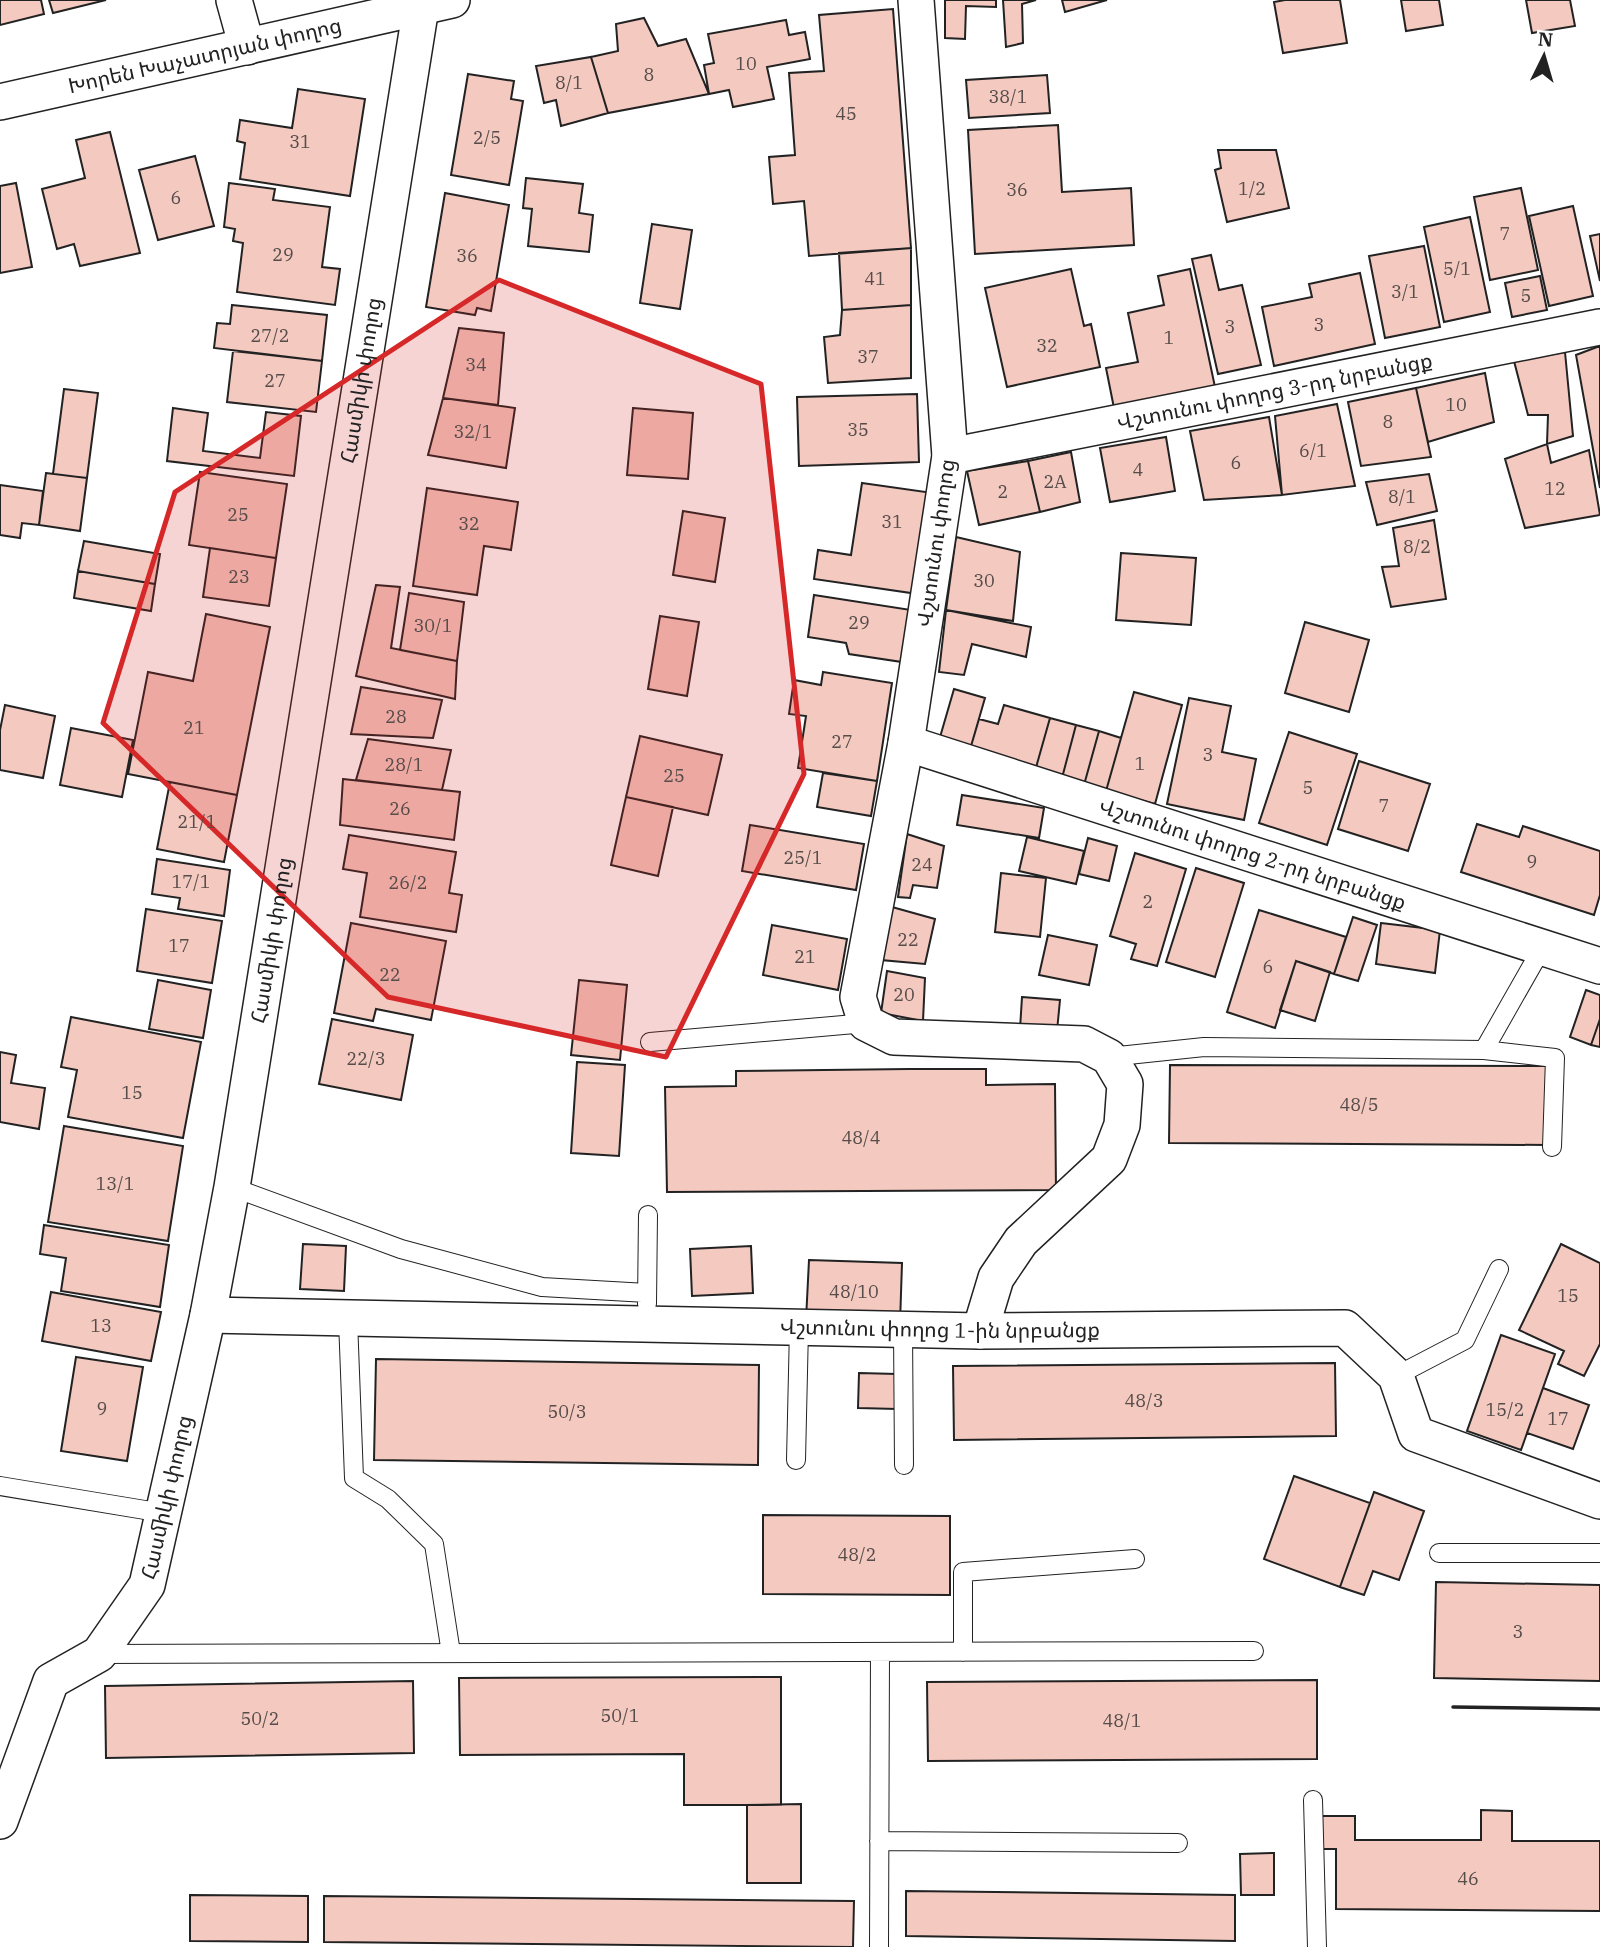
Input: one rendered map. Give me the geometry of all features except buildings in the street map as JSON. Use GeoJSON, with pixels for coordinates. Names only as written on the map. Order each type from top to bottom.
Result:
{"type":"FeatureCollection","features":[{"type":"Feature","properties":{"kind":"street"},"geometry":{"type":"LineString","coordinates":[[234,0],[247,47]]}},
{"type":"Feature","properties":{"kind":"street","name":"Վշտունու փողոց"},"geometry":{"type":"LineString","coordinates":[[862,1010],[950,456],[916,0]]}},
{"type":"Feature","properties":{"kind":"street","name":"Խորեն Խաչատրյան փողոց"},"geometry":{"type":"LineString","coordinates":[[0,102],[436,3]]}},
{"type":"Feature","properties":{"kind":"street","name":"Հասմիկի փողոց"},"geometry":{"type":"LineString","coordinates":[[0,1821],[14,1743],[51,1681],[99,1654],[147,1585],[208,1315],[232,1187],[436,3]]}},
{"type":"Feature","properties":{"kind":"street","name":"Վշտունու փողոց 3-րդ նրբանցք"},"geometry":{"type":"LineString","coordinates":[[950,456],[1600,327]]}},
{"type":"Feature","properties":{"kind":"street","name":"Վշտունու փողոց 2-րդ նրբանցք"},"geometry":{"type":"LineString","coordinates":[[906,743],[1600,966]]}},
{"type":"Feature","properties":{"kind":"street"},"geometry":{"type":"LineString","coordinates":[[862,1010],[894,1037],[1084,1044],[1109,1057],[1125,1084],[1122,1125],[1109,1159],[1021,1241],[996,1278],[981,1331]]}},
{"type":"Feature","properties":{"kind":"street","name":"Վշտունու փողոց 1-ին նրբանցք"},"geometry":{"type":"LineString","coordinates":[[208,1315],[348,1320],[647,1309],[799,1328],[981,1331],[1345,1328],[1396,1376],[1416,1434],[1600,1501]]}},
{"type":"Feature","properties":{"kind":"lane"},"geometry":{"type":"LineString","coordinates":[[1484,1050],[1542,948]]}},
{"type":"Feature","properties":{"kind":"lane"},"geometry":{"type":"LineString","coordinates":[[650,1042],[862,1010]]}},
{"type":"Feature","properties":{"kind":"lane"},"geometry":{"type":"LineString","coordinates":[[1109,1057],[1204,1047],[1484,1050],[1555,1058],[1552,1147]]}},
{"type":"Feature","properties":{"kind":"lane"},"geometry":{"type":"LineString","coordinates":[[232,1187],[401,1249],[542,1287],[647,1309],[648,1215]]}},
{"type":"Feature","properties":{"kind":"lane"},"geometry":{"type":"LineString","coordinates":[[1396,1376],[1465,1340],[1499,1269]]}},
{"type":"Feature","properties":{"kind":"lane"},"geometry":{"type":"LineString","coordinates":[[348,1320],[354,1478],[388,1499],[434,1544],[451,1654]]}},
{"type":"Feature","properties":{"kind":"lane"},"geometry":{"type":"LineString","coordinates":[[796,1460],[799,1328]]}},
{"type":"Feature","properties":{"kind":"lane"},"geometry":{"type":"LineString","coordinates":[[903,1330],[904,1465]]}},
{"type":"Feature","properties":{"kind":"lane"},"geometry":{"type":"LineString","coordinates":[[0,1486],[163,1513]]}},
{"type":"Feature","properties":{"kind":"lane"},"geometry":{"type":"LineString","coordinates":[[1439,1553],[1600,1553]]}},
{"type":"Feature","properties":{"kind":"lane"},"geometry":{"type":"LineString","coordinates":[[963,1653],[963,1572],[1135,1559]]}},
{"type":"Feature","properties":{"kind":"lane"},"geometry":{"type":"LineString","coordinates":[[99,1654],[1254,1651]]}},
{"type":"Feature","properties":{"kind":"lane"},"geometry":{"type":"LineString","coordinates":[[879,1947],[880,1653]]}},
{"type":"Feature","properties":{"kind":"lane"},"geometry":{"type":"LineString","coordinates":[[1313,1800],[1317,1947]]}},
{"type":"Feature","properties":{"kind":"lane"},"geometry":{"type":"LineString","coordinates":[[879,1840],[1178,1843]]}},
{"type":"Feature","properties":{"kind":"highlighted area"},"geometry":{"type":"Polygon","coordinates":[[[499,280],[761,384],[804,774],[666,1057],[388,997],[103,723],[175,492],[499,280]]]}},
{"type":"Feature","properties":{"kind":"wall"},"geometry":{"type":"LineString","coordinates":[[1453,1707],[1600,1709]]}}]}
